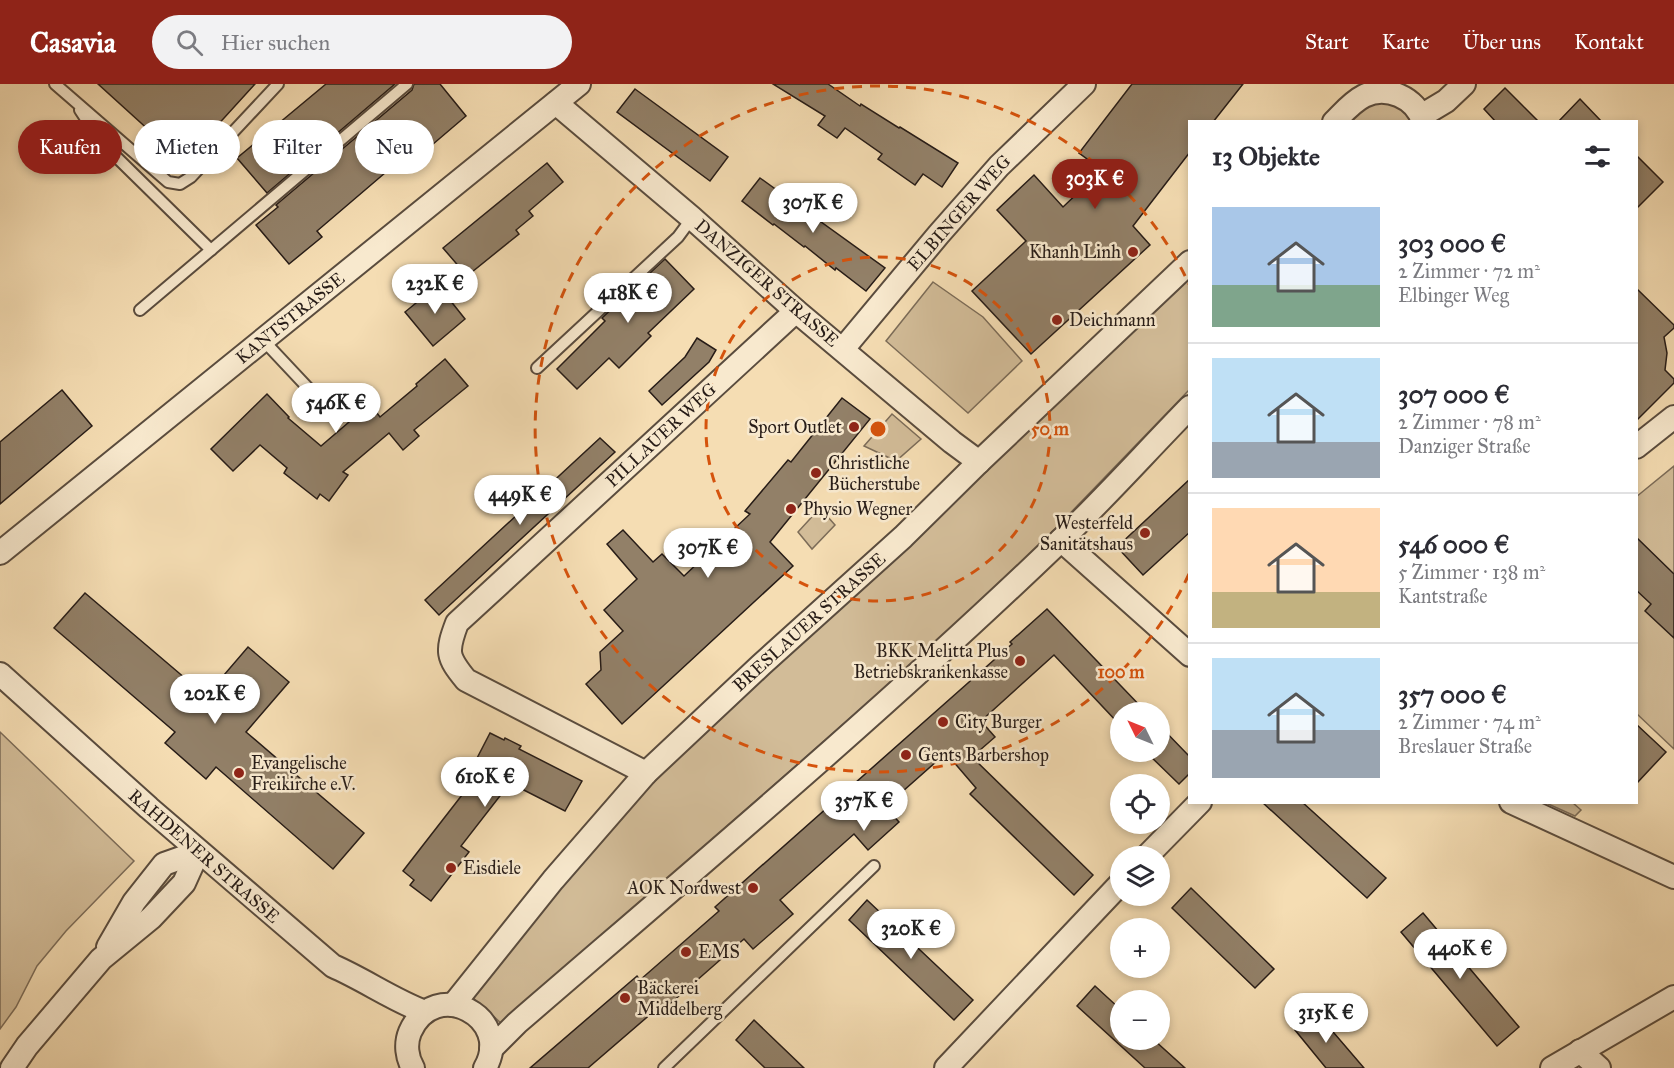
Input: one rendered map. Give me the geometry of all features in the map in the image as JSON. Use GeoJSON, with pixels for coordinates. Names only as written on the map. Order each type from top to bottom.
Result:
{"type":"FeatureCollection","features":[{"type":"Feature","properties":{"kind":"street","name":"KANTSTRASSE"},"geometry":{"type":"LineString","coordinates":[[0,552],[579,84]]}},
{"type":"Feature","properties":{"kind":"street","name":"ELBINGER WEG"},"geometry":{"type":"LineString","coordinates":[[843,349],[999,166],[1084,84]]}},
{"type":"Feature","properties":{"kind":"street"},"geometry":{"type":"LineString","coordinates":[[1336,120],[1354,102],[1379,88],[1404,97],[1414,105],[1422,119],[1464,84]]}},
{"type":"Feature","properties":{"kind":"street"},"geometry":{"type":"LineString","coordinates":[[1343,120],[1354,102]]}},
{"type":"Feature","properties":{"kind":"street","name":"DANZIGER STRASSE"},"geometry":{"type":"LineString","coordinates":[[556,103],[692,218],[796,311],[979,462]]}},
{"type":"Feature","properties":{"kind":"street","name":"BRESLAUER STRASSE"},"geometry":{"type":"LineString","coordinates":[[453,1005],[553,880],[646,773],[903,537],[1188,264]]}},
{"type":"Feature","properties":{"kind":"street","name":"PILLAUER WEG"},"geometry":{"type":"LineString","coordinates":[[646,773],[466,680],[451,662],[450,642],[457,623],[796,311]]}},
{"type":"Feature","properties":{"kind":"street"},"geometry":{"type":"LineString","coordinates":[[490,1062],[517,1023],[789,787],[969,626],[1061,540],[1188,409]]}},
{"type":"Feature","properties":{"kind":"street"},"geometry":{"type":"LineString","coordinates":[[1638,445],[1674,417]]}},
{"type":"Feature","properties":{"kind":"street"},"geometry":{"type":"LineString","coordinates":[[1061,540],[1188,653]]}},
{"type":"Feature","properties":{"kind":"street","name":"RAHDENER STRASSE"},"geometry":{"type":"LineString","coordinates":[[0,674],[198,852],[333,966],[358,977],[406,1005],[425,1012]]}},
{"type":"Feature","properties":{"kind":"street"},"geometry":{"type":"LineString","coordinates":[[1157,846],[1198,804]]}},
{"type":"Feature","properties":{"kind":"street"},"geometry":{"type":"LineString","coordinates":[[1515,804],[1674,877]]}},
{"type":"Feature","properties":{"kind":"street"},"geometry":{"type":"LineString","coordinates":[[12,1068],[27,1046],[101,959],[134,902],[164,864],[198,852]]}},
{"type":"Feature","properties":{"kind":"street"},"geometry":{"type":"LineString","coordinates":[[946,1068],[1110,895]]}},
{"type":"Feature","properties":{"kind":"street"},"geometry":{"type":"LineString","coordinates":[[1552,1068],[1674,997]]}},
{"type":"Feature","properties":{"kind":"street"},"geometry":{"type":"LineString","coordinates":[[413,1068],[407,1052],[408,1037],[414,1023],[425,1012],[438,1006],[453,1005],[468,1009],[481,1019],[489,1033],[490,1062]]}},
{"type":"Feature","properties":{"kind":"street"},"geometry":{"type":"LineString","coordinates":[[1580,1051],[1599,1068]]}},
{"type":"Feature","properties":{"kind":"lane"},"geometry":{"type":"LineString","coordinates":[[56,84],[168,182],[180,184],[191,177],[278,84]]}},
{"type":"Feature","properties":{"kind":"lane"},"geometry":{"type":"LineString","coordinates":[[140,310],[407,84]]}},
{"type":"Feature","properties":{"kind":"lane"},"geometry":{"type":"LineString","coordinates":[[74,100],[101,142],[211,250]]}},
{"type":"Feature","properties":{"kind":"lane"},"geometry":{"type":"LineString","coordinates":[[537,368],[678,237],[692,218]]}},
{"type":"Feature","properties":{"kind":"lane"},"geometry":{"type":"LineString","coordinates":[[263,340],[324,405]]}},
{"type":"Feature","properties":{"kind":"lane"},"geometry":{"type":"LineString","coordinates":[[664,1068],[874,866]]}},
{"type":"Feature","properties":{"kind":"shaded area"},"geometry":{"type":"Polygon","coordinates":[[[1379,100],[1399,104],[1411,120],[1348,120],[1360,109],[1379,100]]]}},
{"type":"Feature","properties":{"kind":"shaded area"},"geometry":{"type":"Polygon","coordinates":[[[1188,272],[1188,391],[996,590],[502,1024],[470,995],[644,786],[1188,272]]]}},
{"type":"Feature","properties":{"kind":"shaded area"},"geometry":{"type":"Polygon","coordinates":[[[933,282],[983,317],[1022,361],[968,413],[886,341],[933,282]]]}},
{"type":"Feature","properties":{"kind":"shaded area"},"geometry":{"type":"Polygon","coordinates":[[[892,414],[921,439],[896,461],[864,446],[892,414]]]}},
{"type":"Feature","properties":{"kind":"shaded area"},"geometry":{"type":"Polygon","coordinates":[[[1674,466],[1674,749],[1638,715],[1638,495],[1674,466]]]}},
{"type":"Feature","properties":{"kind":"shaded area"},"geometry":{"type":"Polygon","coordinates":[[[820,508],[835,525],[812,549],[798,532],[820,508]]]}},
{"type":"Feature","properties":{"kind":"shaded area"},"geometry":{"type":"Polygon","coordinates":[[[0,732],[134,861],[66,931],[37,966],[16,1007],[0,1029],[0,732]]]}},
{"type":"Feature","properties":{"kind":"shaded area"},"geometry":{"type":"Polygon","coordinates":[[[1548,804],[1574,804],[1581,810],[1575,816],[1548,804]]]}},
{"type":"Feature","properties":{"kind":"building"},"geometry":{"type":"Polygon","coordinates":[[[98,84],[255,84],[222,120],[138,120],[98,84]]]}},
{"type":"Feature","properties":{"kind":"building"},"geometry":{"type":"Polygon","coordinates":[[[326,84],[395,84],[343,128],[343,120],[283,120],[326,84]]]}},
{"type":"Feature","properties":{"kind":"building"},"geometry":{"type":"Polygon","coordinates":[[[414,84],[440,84],[466,116],[434,143],[434,120],[377,120],[412,90],[414,84]]]}},
{"type":"Feature","properties":{"kind":"building"},"geometry":{"type":"Polygon","coordinates":[[[773,84],[828,84],[860,106],[861,104],[958,163],[942,187],[923,174],[915,185],[878,159],[882,154],[845,128],[837,138],[818,125],[825,116],[773,84]]]}},
{"type":"Feature","properties":{"kind":"building"},"geometry":{"type":"Polygon","coordinates":[[[1132,84],[1243,84],[1215,120],[1188,120],[1188,155],[1133,226],[1150,245],[1031,354],[972,291],[1026,241],[997,210],[1034,175],[1063,207],[1084,187],[1098,167],[1079,153],[1132,84]]]}},
{"type":"Feature","properties":{"kind":"building"},"geometry":{"type":"Polygon","coordinates":[[[1505,88],[1537,120],[1494,120],[1484,109],[1505,88]]]}},
{"type":"Feature","properties":{"kind":"building"},"geometry":{"type":"Polygon","coordinates":[[[635,89],[728,157],[710,181],[617,112],[635,89]]]}},
{"type":"Feature","properties":{"kind":"building"},"geometry":{"type":"Polygon","coordinates":[[[1580,99],[1600,120],[1560,120],[1580,99]]]}},
{"type":"Feature","properties":{"kind":"building"},"geometry":{"type":"Polygon","coordinates":[[[355,138],[355,174],[384,174],[317,231],[322,237],[289,264],[256,225],[313,174],[343,174],[343,148],[355,138]]]}},
{"type":"Feature","properties":{"kind":"building"},"geometry":{"type":"Polygon","coordinates":[[[252,146],[252,174],[289,174],[267,193],[240,162],[240,156],[252,146]]]}},
{"type":"Feature","properties":{"kind":"building"},"geometry":{"type":"Polygon","coordinates":[[[1638,157],[1663,182],[1638,207],[1638,157]]]}},
{"type":"Feature","properties":{"kind":"building"},"geometry":{"type":"Polygon","coordinates":[[[547,163],[563,182],[529,211],[533,216],[516,230],[519,234],[467,276],[443,248],[547,163]]]}},
{"type":"Feature","properties":{"kind":"building"},"geometry":{"type":"Polygon","coordinates":[[[760,178],[885,268],[866,291],[742,201],[760,178]]]}},
{"type":"Feature","properties":{"kind":"building"},"geometry":{"type":"Polygon","coordinates":[[[665,259],[694,289],[648,333],[651,336],[619,368],[609,358],[577,389],[557,369],[605,321],[602,318],[665,259]]]}},
{"type":"Feature","properties":{"kind":"building"},"geometry":{"type":"Polygon","coordinates":[[[438,285],[465,319],[433,346],[405,312],[438,285]]]}},
{"type":"Feature","properties":{"kind":"building"},"geometry":{"type":"Polygon","coordinates":[[[1638,290],[1674,325],[1674,328],[1664,337],[1667,353],[1665,370],[1674,379],[1674,383],[1638,419],[1638,290]]]}},
{"type":"Feature","properties":{"kind":"building"},"geometry":{"type":"Polygon","coordinates":[[[697,338],[716,350],[709,362],[662,405],[649,391],[685,357],[697,338]]]}},
{"type":"Feature","properties":{"kind":"building"},"geometry":{"type":"Polygon","coordinates":[[[445,359],[468,386],[414,430],[419,436],[403,450],[389,433],[343,472],[348,475],[329,501],[320,494],[317,499],[284,473],[287,468],[260,445],[233,471],[211,449],[267,394],[288,418],[321,446],[370,404],[380,417],[445,359]]]}},
{"type":"Feature","properties":{"kind":"building"},"geometry":{"type":"Polygon","coordinates":[[[62,390],[92,426],[0,504],[0,442],[62,390]]]}},
{"type":"Feature","properties":{"kind":"building"},"geometry":{"type":"Polygon","coordinates":[[[842,398],[870,419],[770,542],[793,566],[622,724],[586,684],[601,670],[600,652],[623,631],[604,610],[637,579],[607,544],[623,530],[653,562],[662,554],[684,576],[750,514],[745,511],[788,460],[791,462],[842,398]]]}},
{"type":"Feature","properties":{"kind":"building"},"geometry":{"type":"Polygon","coordinates":[[[600,438],[615,452],[439,615],[425,600],[600,438]]]}},
{"type":"Feature","properties":{"kind":"building"},"geometry":{"type":"Polygon","coordinates":[[[1188,481],[1188,534],[1143,575],[1117,547],[1188,481]]]}},
{"type":"Feature","properties":{"kind":"building"},"geometry":{"type":"Polygon","coordinates":[[[1638,539],[1674,574],[1674,638],[1645,611],[1651,604],[1638,592],[1638,539]]]}},
{"type":"Feature","properties":{"kind":"building"},"geometry":{"type":"Polygon","coordinates":[[[85,593],[206,696],[248,647],[289,682],[246,732],[364,833],[333,869],[216,767],[206,779],[165,743],[175,732],[54,628],[85,593]]]}},
{"type":"Feature","properties":{"kind":"building"},"geometry":{"type":"Polygon","coordinates":[[[1047,609],[1136,702],[1110,702],[1110,714],[1054,655],[981,721],[995,737],[972,757],[1093,875],[1074,895],[970,794],[976,788],[946,753],[885,807],[899,822],[868,850],[854,834],[780,900],[793,914],[753,949],[744,939],[663,1010],[660,1006],[588,1068],[530,1068],[637,976],[640,980],[719,911],[715,907],[1012,644],[1010,642],[1047,609]]]}},
{"type":"Feature","properties":{"kind":"building"},"geometry":{"type":"Polygon","coordinates":[[[1638,726],[1666,752],[1638,782],[1638,726]]]}},
{"type":"Feature","properties":{"kind":"building"},"geometry":{"type":"Polygon","coordinates":[[[490,733],[521,746],[519,749],[582,781],[565,811],[510,783],[461,846],[469,852],[431,901],[410,885],[414,880],[403,871],[483,768],[474,764],[490,733]]]}},
{"type":"Feature","properties":{"kind":"building"},"geometry":{"type":"Polygon","coordinates":[[[1170,736],[1188,755],[1188,775],[1179,784],[1156,762],[1170,762],[1170,736]]]}},
{"type":"Feature","properties":{"kind":"building"},"geometry":{"type":"Polygon","coordinates":[[[1264,804],[1304,804],[1386,878],[1367,898],[1264,804]]]}},
{"type":"Feature","properties":{"kind":"building"},"geometry":{"type":"Polygon","coordinates":[[[1191,888],[1274,969],[1255,988],[1172,908],[1191,888]]]}},
{"type":"Feature","properties":{"kind":"building"},"geometry":{"type":"Polygon","coordinates":[[[867,900],[973,1000],[954,1020],[849,920],[867,900]]]}},
{"type":"Feature","properties":{"kind":"building"},"geometry":{"type":"Polygon","coordinates":[[[1423,913],[1519,1027],[1497,1046],[1401,932],[1423,913]]]}},
{"type":"Feature","properties":{"kind":"building"},"geometry":{"type":"Polygon","coordinates":[[[1095,986],[1110,1000],[1110,1036],[1077,1006],[1095,986]]]}},
{"type":"Feature","properties":{"kind":"building"},"geometry":{"type":"Polygon","coordinates":[[[1316,1012],[1364,1068],[1326,1068],[1295,1030],[1316,1012]]]}},
{"type":"Feature","properties":{"kind":"building"},"geometry":{"type":"Polygon","coordinates":[[[754,1020],[804,1068],[765,1068],[736,1040],[754,1020]]]}},
{"type":"Feature","properties":{"kind":"building"},"geometry":{"type":"Polygon","coordinates":[[[1125,1050],[1165,1050],[1185,1068],[1145,1068],[1125,1050]]]}},
{"type":"Feature","properties":{"kind":"place","name":"Khanh Linh"},"geometry":{"type":"Point","coordinates":[1133,252]}},
{"type":"Feature","properties":{"kind":"place","name":"Deichmann"},"geometry":{"type":"Point","coordinates":[1057,320]}},
{"type":"Feature","properties":{"kind":"place","name":"Sport Outlet"},"geometry":{"type":"Point","coordinates":[854,427]}},
{"type":"Feature","properties":{"kind":"place","name":"Christliche Bücherstube"},"geometry":{"type":"Point","coordinates":[816,473]}},
{"type":"Feature","properties":{"kind":"place","name":"Physio Wegner"},"geometry":{"type":"Point","coordinates":[791,509]}},
{"type":"Feature","properties":{"kind":"place","name":"Westerfeld Sanitätshaus"},"geometry":{"type":"Point","coordinates":[1145,533]}},
{"type":"Feature","properties":{"kind":"place","name":"BKK Melitta Plus Betriebskrankenkasse"},"geometry":{"type":"Point","coordinates":[1020,661]}},
{"type":"Feature","properties":{"kind":"place","name":"City Burger"},"geometry":{"type":"Point","coordinates":[943,722]}},
{"type":"Feature","properties":{"kind":"place","name":"Gents Barbershop"},"geometry":{"type":"Point","coordinates":[906,755]}},
{"type":"Feature","properties":{"kind":"place","name":"Evangelische Freikirche e.V."},"geometry":{"type":"Point","coordinates":[239,773]}},
{"type":"Feature","properties":{"kind":"place","name":"Eisdiele"},"geometry":{"type":"Point","coordinates":[451,868]}},
{"type":"Feature","properties":{"kind":"place","name":"AOK Nordwest"},"geometry":{"type":"Point","coordinates":[753,888]}},
{"type":"Feature","properties":{"kind":"place","name":"EMS"},"geometry":{"type":"Point","coordinates":[686,952]}},
{"type":"Feature","properties":{"kind":"place","name":"Bäckerei Middelberg"},"geometry":{"type":"Point","coordinates":[625,998]}}]}
